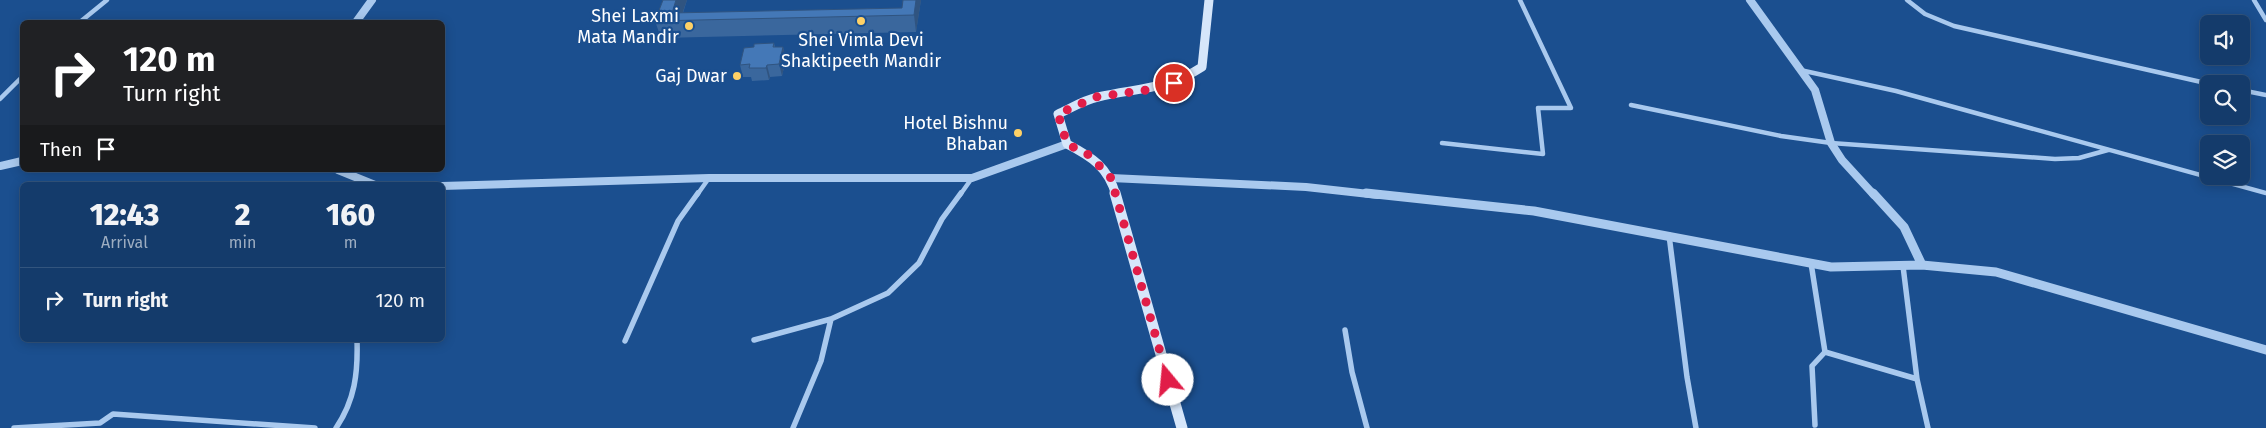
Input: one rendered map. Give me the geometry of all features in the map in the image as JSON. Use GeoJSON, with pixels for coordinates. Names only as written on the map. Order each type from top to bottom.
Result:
{"type":"FeatureCollection","features":[{"type":"Feature","properties":{"kind":"main road"},"geometry":{"type":"LineString","coordinates":[[1182,428],[1111,178],[1089,155],[1067,144],[1058,114],[1096,97],[1161,88],[1186,78],[1202,67],[1209,0]]}},
{"type":"Feature","properties":{"kind":"street"},"geometry":{"type":"LineString","coordinates":[[82,20],[107,0]]}},
{"type":"Feature","properties":{"kind":"street"},"geometry":{"type":"LineString","coordinates":[[357,20],[372,0]]}},
{"type":"Feature","properties":{"kind":"street"},"geometry":{"type":"LineString","coordinates":[[1442,143],[1543,154],[1538,108],[1571,108],[1520,0]]}},
{"type":"Feature","properties":{"kind":"street"},"geometry":{"type":"LineString","coordinates":[[1750,0],[1815,90],[1831,143],[1842,160],[1904,226],[1922,265]]}},
{"type":"Feature","properties":{"kind":"street"},"geometry":{"type":"LineString","coordinates":[[1907,0],[1925,14],[1954,26],[2200,82]]}},
{"type":"Feature","properties":{"kind":"street"},"geometry":{"type":"LineString","coordinates":[[2254,0],[2266,20]]}},
{"type":"Feature","properties":{"kind":"street"},"geometry":{"type":"LineString","coordinates":[[1800,70],[1896,91],[2266,193]]}},
{"type":"Feature","properties":{"kind":"street"},"geometry":{"type":"LineString","coordinates":[[0,100],[20,79]]}},
{"type":"Feature","properties":{"kind":"street"},"geometry":{"type":"LineString","coordinates":[[2250,92],[2266,95]]}},
{"type":"Feature","properties":{"kind":"street"},"geometry":{"type":"LineString","coordinates":[[1631,105],[1781,136],[1831,143],[2056,159],[2079,158],[2108,150]]}},
{"type":"Feature","properties":{"kind":"street"},"geometry":{"type":"LineString","coordinates":[[445,186],[709,178],[972,178],[1067,144]]}},
{"type":"Feature","properties":{"kind":"street"},"geometry":{"type":"LineString","coordinates":[[0,166],[20,161]]}},
{"type":"Feature","properties":{"kind":"street"},"geometry":{"type":"LineString","coordinates":[[343,172],[368,182]]}},
{"type":"Feature","properties":{"kind":"street"},"geometry":{"type":"LineString","coordinates":[[624,341],[678,221],[709,178]]}},
{"type":"Feature","properties":{"kind":"street"},"geometry":{"type":"LineString","coordinates":[[754,340],[831,319],[888,293],[919,263],[942,219],[972,178]]}},
{"type":"Feature","properties":{"kind":"street"},"geometry":{"type":"LineString","coordinates":[[1111,178],[1306,187],[1534,211],[1831,267],[1922,265],[2004,274],[2266,350]]}},
{"type":"Feature","properties":{"kind":"street"},"geometry":{"type":"LineString","coordinates":[[1668,235],[1696,428]]}},
{"type":"Feature","properties":{"kind":"street"},"geometry":{"type":"LineString","coordinates":[[1811,263],[1825,352],[1812,366],[1815,425]]}},
{"type":"Feature","properties":{"kind":"street"},"geometry":{"type":"LineString","coordinates":[[1903,266],[1917,379],[1928,428]]}},
{"type":"Feature","properties":{"kind":"street"},"geometry":{"type":"LineString","coordinates":[[793,428],[818,366],[829,332],[831,319]]}},
{"type":"Feature","properties":{"kind":"street"},"geometry":{"type":"LineString","coordinates":[[1345,330],[1352,372],[1367,428]]}},
{"type":"Feature","properties":{"kind":"street"},"geometry":{"type":"LineString","coordinates":[[336,428],[353,399],[357,368],[356,342]]}},
{"type":"Feature","properties":{"kind":"street"},"geometry":{"type":"LineString","coordinates":[[1825,352],[1917,379]]}},
{"type":"Feature","properties":{"kind":"street"},"geometry":{"type":"LineString","coordinates":[[14,428],[100,423],[113,414],[315,428]]}},
{"type":"Feature","properties":{"kind":"building"},"geometry":{"type":"Polygon","coordinates":[[[663,0],[676,0],[672,13],[902,8],[903,0],[916,0],[914,15],[655,21],[663,0]]]}},
{"type":"Feature","properties":{"kind":"building"},"geometry":{"type":"Polygon","coordinates":[[[774,43],[773,47],[783,47],[779,64],[767,65],[766,68],[749,68],[750,64],[740,65],[744,48],[754,47],[754,44],[774,43]]]}},
{"type":"Feature","properties":{"kind":"place","name":"Shei Vimla Devi Shaktipeeth Mandir"},"geometry":{"type":"Point","coordinates":[861,21]}},
{"type":"Feature","properties":{"kind":"place","name":"Shei Laxmi Mata Mandir"},"geometry":{"type":"Point","coordinates":[689,26]}},
{"type":"Feature","properties":{"kind":"place","name":"Gaj Dwar"},"geometry":{"type":"Point","coordinates":[737,76]}},
{"type":"Feature","properties":{"kind":"place","name":"Hotel Bishnu Bhaban"},"geometry":{"type":"Point","coordinates":[1018,133]}},
{"type":"Feature","properties":{"kind":"route"},"geometry":{"type":"LineString","coordinates":[[1168,380],[1111,178],[1089,155],[1067,144],[1058,114],[1096,97],[1161,88],[1174,83]]}}]}
